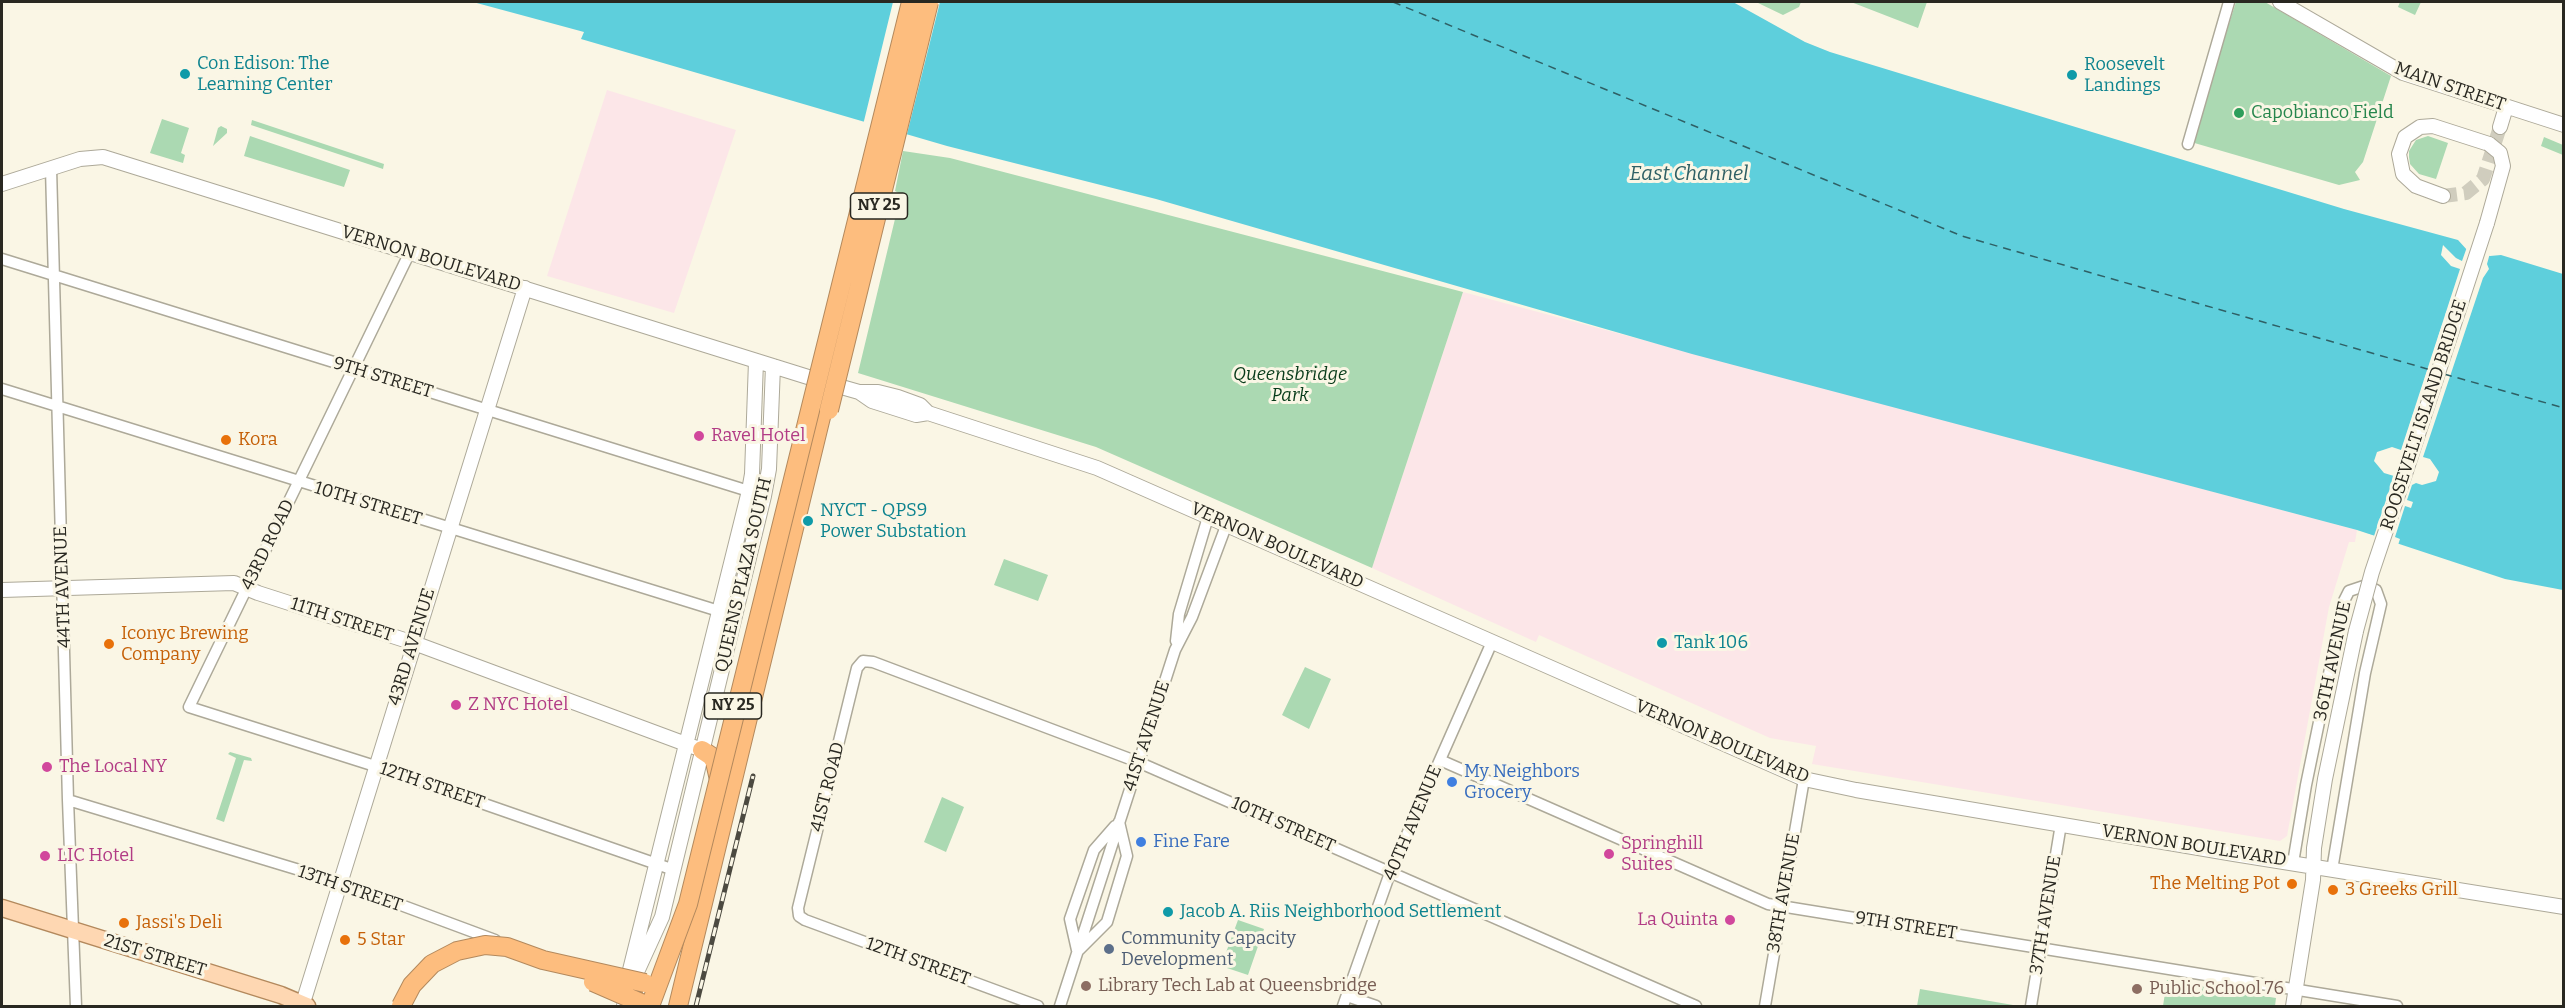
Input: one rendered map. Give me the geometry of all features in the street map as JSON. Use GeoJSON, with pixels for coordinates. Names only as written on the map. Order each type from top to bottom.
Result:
{"type":"FeatureCollection","features":[{"type":"Feature","properties":{"kind":"highway","name":"NY 25"},"geometry":{"type":"LineString","coordinates":[[661,1006],[905,2]]}},
{"type":"Feature","properties":{"kind":"highway"},"geometry":{"type":"LineString","coordinates":[[543,960],[642,1006],[688,904],[911,2]]}},
{"type":"Feature","properties":{"kind":"highway"},"geometry":{"type":"LineString","coordinates":[[678,1006],[826,410],[923,2]]}},
{"type":"Feature","properties":{"kind":"highway","name":"NY 25"},"geometry":{"type":"LineString","coordinates":[[684,1006],[826,410],[929,2]]}},
{"type":"Feature","properties":{"kind":"highway"},"geometry":{"type":"LineString","coordinates":[[400,1006],[412,985],[425,970],[457,951],[485,945],[499,945],[543,960],[637,985],[661,978],[676,961],[718,795],[720,779],[711,756],[694,747]]}},
{"type":"Feature","properties":{"kind":"highway"},"geometry":{"type":"LineString","coordinates":[[669,1006],[694,936]]}},
{"type":"Feature","properties":{"kind":"main road","name":"MAIN STREET"},"geometry":{"type":"LineString","coordinates":[[2280,2],[2403,73],[2564,125]]}},
{"type":"Feature","properties":{"kind":"main road"},"geometry":{"type":"LineString","coordinates":[[2500,127],[2506,107]]}},
{"type":"Feature","properties":{"kind":"main road","name":"ROOSEVELT ISLAND BRIDGE"},"geometry":{"type":"LineString","coordinates":[[2313,866],[2325,779],[2356,630],[2381,543],[2484,234],[2503,166],[2500,153],[2489,144],[2438,126],[2420,127],[2408,134],[2402,141],[2398,154],[2400,169],[2416,186],[2443,196]]}},
{"type":"Feature","properties":{"kind":"main road","name":"VERNON BOULEVARD"},"geometry":{"type":"LineString","coordinates":[[2,184],[89,157],[103,157],[859,392],[872,401],[916,415],[928,413],[1076,459],[1804,779],[1856,790],[2564,907]]}},
{"type":"Feature","properties":{"kind":"main road","name":"43RD AVENUE"},"geometry":{"type":"LineString","coordinates":[[304,1006],[339,882],[525,288]]}},
{"type":"Feature","properties":{"kind":"main road","name":"QUEENS PLAZA SOUTH"},"geometry":{"type":"LineString","coordinates":[[637,985],[660,926],[674,870],[719,612],[749,491],[756,361]]}},
{"type":"Feature","properties":{"kind":"main road","name":"QUEENS PLAZA SOUTH"},"geometry":{"type":"LineString","coordinates":[[642,1006],[637,985],[630,970],[658,865],[735,616],[764,496],[769,470],[773,366]]}},
{"type":"Feature","properties":{"kind":"main road","name":"11TH STREET"},"geometry":{"type":"LineString","coordinates":[[2,590],[234,583],[414,643],[694,747]]}},
{"type":"Feature","properties":{"kind":"main road"},"geometry":{"type":"LineString","coordinates":[[2293,1006],[2313,866]]}},
{"type":"Feature","properties":{"kind":"main road","name":"21ST STREET"},"geometry":{"type":"LineString","coordinates":[[2,908],[289,998],[304,1006]]}},
{"type":"Feature","properties":{"kind":"street"},"geometry":{"type":"LineString","coordinates":[[2188,144],[2229,2]]}},
{"type":"Feature","properties":{"kind":"street","name":"44TH AVENUE"},"geometry":{"type":"LineString","coordinates":[[51,168],[68,800],[76,1006]]}},
{"type":"Feature","properties":{"kind":"street","name":"43RD ROAD"},"geometry":{"type":"LineString","coordinates":[[189,707],[410,252]]}},
{"type":"Feature","properties":{"kind":"street","name":"9TH STREET"},"geometry":{"type":"LineString","coordinates":[[2,260],[764,496]]}},
{"type":"Feature","properties":{"kind":"street","name":"10TH STREET"},"geometry":{"type":"LineString","coordinates":[[2,389],[735,616]]}},
{"type":"Feature","properties":{"kind":"street","name":"41ST AVENUE"},"geometry":{"type":"LineString","coordinates":[[1175,650],[1179,614],[1208,517]]}},
{"type":"Feature","properties":{"kind":"street","name":"41ST AVENUE"},"geometry":{"type":"LineString","coordinates":[[1060,1006],[1175,650],[1192,617],[1226,526]]}},
{"type":"Feature","properties":{"kind":"street","name":"36TH AVENUE"},"geometry":{"type":"LineString","coordinates":[[2293,863],[2306,785],[2344,601],[2347,594],[2355,588],[2367,586],[2378,593],[2381,604],[2363,683],[2332,870]]}},
{"type":"Feature","properties":{"kind":"street","name":"40TH AVENUE"},"geometry":{"type":"LineString","coordinates":[[1345,1001],[1390,873],[1491,642]]}},
{"type":"Feature","properties":{"kind":"street","name":"10TH STREET"},"geometry":{"type":"LineString","coordinates":[[863,661],[873,662],[1138,762],[1696,1006]]}},
{"type":"Feature","properties":{"kind":"street","name":"41ST ROAD"},"geometry":{"type":"LineString","coordinates":[[799,916],[798,908],[857,668],[863,661]]}},
{"type":"Feature","properties":{"kind":"street","name":"12TH STREET"},"geometry":{"type":"LineString","coordinates":[[189,707],[375,766],[674,870]]}},
{"type":"Feature","properties":{"kind":"street","name":"9TH STREET"},"geometry":{"type":"LineString","coordinates":[[1440,760],[1757,899],[1782,906],[2397,1006]]}},
{"type":"Feature","properties":{"kind":"street","name":"38TH AVENUE"},"geometry":{"type":"LineString","coordinates":[[1765,1006],[1804,779]]}},
{"type":"Feature","properties":{"kind":"street","name":"13TH STREET"},"geometry":{"type":"LineString","coordinates":[[68,800],[339,882],[608,982],[637,985]]}},
{"type":"Feature","properties":{"kind":"street","name":"41ST AVENUE"},"geometry":{"type":"LineString","coordinates":[[1078,951],[1070,919],[1094,850],[1119,821]]}},
{"type":"Feature","properties":{"kind":"street","name":"41ST AVENUE"},"geometry":{"type":"LineString","coordinates":[[1078,951],[1107,922],[1127,856],[1119,821]]}},
{"type":"Feature","properties":{"kind":"street","name":"37TH AVENUE"},"geometry":{"type":"LineString","coordinates":[[2031,1006],[2061,824]]}},
{"type":"Feature","properties":{"kind":"street","name":"12TH STREET"},"geometry":{"type":"LineString","coordinates":[[799,916],[1038,1006]]}},
{"type":"Feature","properties":{"kind":"street"},"geometry":{"type":"LineString","coordinates":[[1345,1001],[1376,1006]]}},
{"type":"Feature","properties":{"kind":"shaded area"},"geometry":{"type":"Polygon","coordinates":[[[607,90],[736,130],[674,313],[547,276],[607,90]]]}},
{"type":"Feature","properties":{"kind":"shaded area"},"geometry":{"type":"Polygon","coordinates":[[[1463,292],[2357,530],[2355,542],[2349,542],[2329,607],[2287,836],[2280,841],[1812,764],[1816,746],[1770,738],[1539,635],[1536,642],[1372,568],[1463,292]]]}},
{"type":"Feature","properties":{"kind":"green space"},"geometry":{"type":"Polygon","coordinates":[[[1756,2],[1801,2],[1799,7],[1783,15],[1756,2]]]}},
{"type":"Feature","properties":{"kind":"green space"},"geometry":{"type":"Polygon","coordinates":[[[1851,2],[1927,2],[1918,28],[1851,2]]]}},
{"type":"Feature","properties":{"kind":"green space"},"geometry":{"type":"Polygon","coordinates":[[[2236,2],[2265,2],[2391,76],[2363,162],[2355,172],[2360,180],[2339,185],[2191,142],[2236,2]]]}},
{"type":"Feature","properties":{"kind":"green space"},"geometry":{"type":"Polygon","coordinates":[[[2400,2],[2421,2],[2415,15],[2398,7],[2400,2]]]}},
{"type":"Feature","properties":{"kind":"green space"},"geometry":{"type":"Polygon","coordinates":[[[162,119],[189,128],[181,153],[185,155],[183,163],[150,153],[162,119]]]}},
{"type":"Feature","properties":{"kind":"green space"},"geometry":{"type":"Polygon","coordinates":[[[252,120],[384,164],[383,169],[251,125],[252,120]]]}},
{"type":"Feature","properties":{"kind":"green space"},"geometry":{"type":"Polygon","coordinates":[[[221,126],[227,129],[227,133],[213,146],[218,128],[221,126]]]}},
{"type":"Feature","properties":{"kind":"green space"},"geometry":{"type":"Polygon","coordinates":[[[250,136],[350,170],[344,187],[244,156],[250,136]]]}},
{"type":"Feature","properties":{"kind":"green space"},"geometry":{"type":"Polygon","coordinates":[[[2428,136],[2448,143],[2436,179],[2419,174],[2410,164],[2409,151],[2416,140],[2428,136]]]}},
{"type":"Feature","properties":{"kind":"green space"},"geometry":{"type":"Polygon","coordinates":[[[2544,137],[2563,145],[2563,155],[2541,146],[2544,137]]]}},
{"type":"Feature","properties":{"kind":"green space","name":"Queensbridge Park"},"geometry":{"type":"Polygon","coordinates":[[[903,151],[950,158],[1463,292],[1372,568],[1096,447],[858,373],[901,194],[895,191],[903,151]]]}},
{"type":"Feature","properties":{"kind":"green space"},"geometry":{"type":"Polygon","coordinates":[[[1004,559],[1048,575],[1038,601],[994,585],[1004,559]]]}},
{"type":"Feature","properties":{"kind":"green space"},"geometry":{"type":"Polygon","coordinates":[[[1305,667],[1331,679],[1309,729],[1282,715],[1305,667]]]}},
{"type":"Feature","properties":{"kind":"green space"},"geometry":{"type":"Polygon","coordinates":[[[230,752],[251,758],[252,761],[244,760],[224,822],[216,819],[236,758],[228,754],[230,752]]]}},
{"type":"Feature","properties":{"kind":"green space"},"geometry":{"type":"Polygon","coordinates":[[[942,797],[964,807],[946,852],[924,842],[942,797]]]}},
{"type":"Feature","properties":{"kind":"green space"},"geometry":{"type":"Polygon","coordinates":[[[1238,920],[1264,929],[1248,975],[1221,966],[1238,920]]]}},
{"type":"Feature","properties":{"kind":"green space"},"geometry":{"type":"Polygon","coordinates":[[[2167,980],[2276,998],[2275,1006],[2163,1006],[2167,980]]]}},
{"type":"Feature","properties":{"kind":"green space"},"geometry":{"type":"Polygon","coordinates":[[[1920,989],[2013,1005],[1917,1006],[1920,989]]]}},
{"type":"Feature","properties":{"kind":"water","name":"East Channel"},"geometry":{"type":"Polygon","coordinates":[[[473,2],[1733,2],[1805,42],[1830,52],[2344,209],[2458,240],[2468,251],[2490,256],[2501,255],[2563,274],[2563,590],[2505,579],[2357,530],[1692,354],[1156,199],[947,146],[581,39],[584,32],[473,2]]]}},
{"type":"Feature","properties":{"kind":"pier"},"geometry":{"type":"Polygon","coordinates":[[[893,2],[940,2],[906,138],[863,125],[893,2]]]}},
{"type":"Feature","properties":{"kind":"pier"},"geometry":{"type":"Polygon","coordinates":[[[2443,245],[2462,261],[2467,247],[2490,253],[2487,264],[2489,269],[2483,278],[2423,457],[2430,459],[2439,472],[2436,481],[2412,485],[2407,500],[2413,502],[2411,508],[2405,506],[2395,537],[2400,539],[2398,545],[2392,545],[2366,537],[2367,534],[2374,536],[2394,476],[2384,473],[2374,461],[2377,452],[2392,447],[2401,450],[2460,269],[2451,266],[2441,255],[2443,245]]]}},
{"type":"Feature","properties":{"kind":"ferry route"},"geometry":{"type":"LineString","coordinates":[[1393,2],[1962,236],[2431,370]]}},
{"type":"Feature","properties":{"kind":"ferry route"},"geometry":{"type":"LineString","coordinates":[[2444,374],[2564,408]]}},
{"type":"Feature","properties":{"kind":"tunnel"},"geometry":{"type":"LineString","coordinates":[[2443,196],[2466,193],[2483,179],[2500,127]]}},
{"type":"Feature","properties":{"kind":"railway"},"geometry":{"type":"LineString","coordinates":[[696,1006],[753,776]]}},
{"type":"Feature","properties":{"kind":"place","name":"Con Edison: The Learning Center"},"geometry":{"type":"Point","coordinates":[185,74]}},
{"type":"Feature","properties":{"kind":"place","name":"Roosevelt Landings"},"geometry":{"type":"Point","coordinates":[2072,75]}},
{"type":"Feature","properties":{"kind":"place","name":"Capobianco Field"},"geometry":{"type":"Point","coordinates":[2239,113]}},
{"type":"Feature","properties":{"kind":"place","name":"Ravel Hotel"},"geometry":{"type":"Point","coordinates":[699,436]}},
{"type":"Feature","properties":{"kind":"place","name":"Kora"},"geometry":{"type":"Point","coordinates":[226,440]}},
{"type":"Feature","properties":{"kind":"place","name":"NYCT - QPS9 Power Substation"},"geometry":{"type":"Point","coordinates":[808,521]}},
{"type":"Feature","properties":{"kind":"place","name":"Tank 106"},"geometry":{"type":"Point","coordinates":[1662,643]}},
{"type":"Feature","properties":{"kind":"place","name":"Iconyc Brewing Company"},"geometry":{"type":"Point","coordinates":[109,644]}},
{"type":"Feature","properties":{"kind":"place","name":"Z NYC Hotel"},"geometry":{"type":"Point","coordinates":[456,705]}},
{"type":"Feature","properties":{"kind":"place","name":"The Local NY"},"geometry":{"type":"Point","coordinates":[47,767]}},
{"type":"Feature","properties":{"kind":"place","name":"My Neighbors Grocery"},"geometry":{"type":"Point","coordinates":[1452,782]}},
{"type":"Feature","properties":{"kind":"place","name":"Fine Fare"},"geometry":{"type":"Point","coordinates":[1141,842]}},
{"type":"Feature","properties":{"kind":"place","name":"Springhill Suites"},"geometry":{"type":"Point","coordinates":[1609,854]}},
{"type":"Feature","properties":{"kind":"place","name":"LIC Hotel"},"geometry":{"type":"Point","coordinates":[45,856]}},
{"type":"Feature","properties":{"kind":"place","name":"The Melting Pot"},"geometry":{"type":"Point","coordinates":[2292,884]}},
{"type":"Feature","properties":{"kind":"place","name":"3 Greeks Grill"},"geometry":{"type":"Point","coordinates":[2333,890]}},
{"type":"Feature","properties":{"kind":"place","name":"Jacob A. Riis Neighborhood Settlement"},"geometry":{"type":"Point","coordinates":[1168,912]}},
{"type":"Feature","properties":{"kind":"place","name":"La Quinta"},"geometry":{"type":"Point","coordinates":[1730,920]}},
{"type":"Feature","properties":{"kind":"place","name":"Jassi's Deli"},"geometry":{"type":"Point","coordinates":[124,923]}},
{"type":"Feature","properties":{"kind":"place","name":"5 Star"},"geometry":{"type":"Point","coordinates":[345,940]}},
{"type":"Feature","properties":{"kind":"place","name":"Community Capacity Development"},"geometry":{"type":"Point","coordinates":[1109,949]}},
{"type":"Feature","properties":{"kind":"place","name":"Library Tech Lab at Queensbridge"},"geometry":{"type":"Point","coordinates":[1086,986]}},
{"type":"Feature","properties":{"kind":"place","name":"Public School 76"},"geometry":{"type":"Point","coordinates":[2137,989]}}]}
